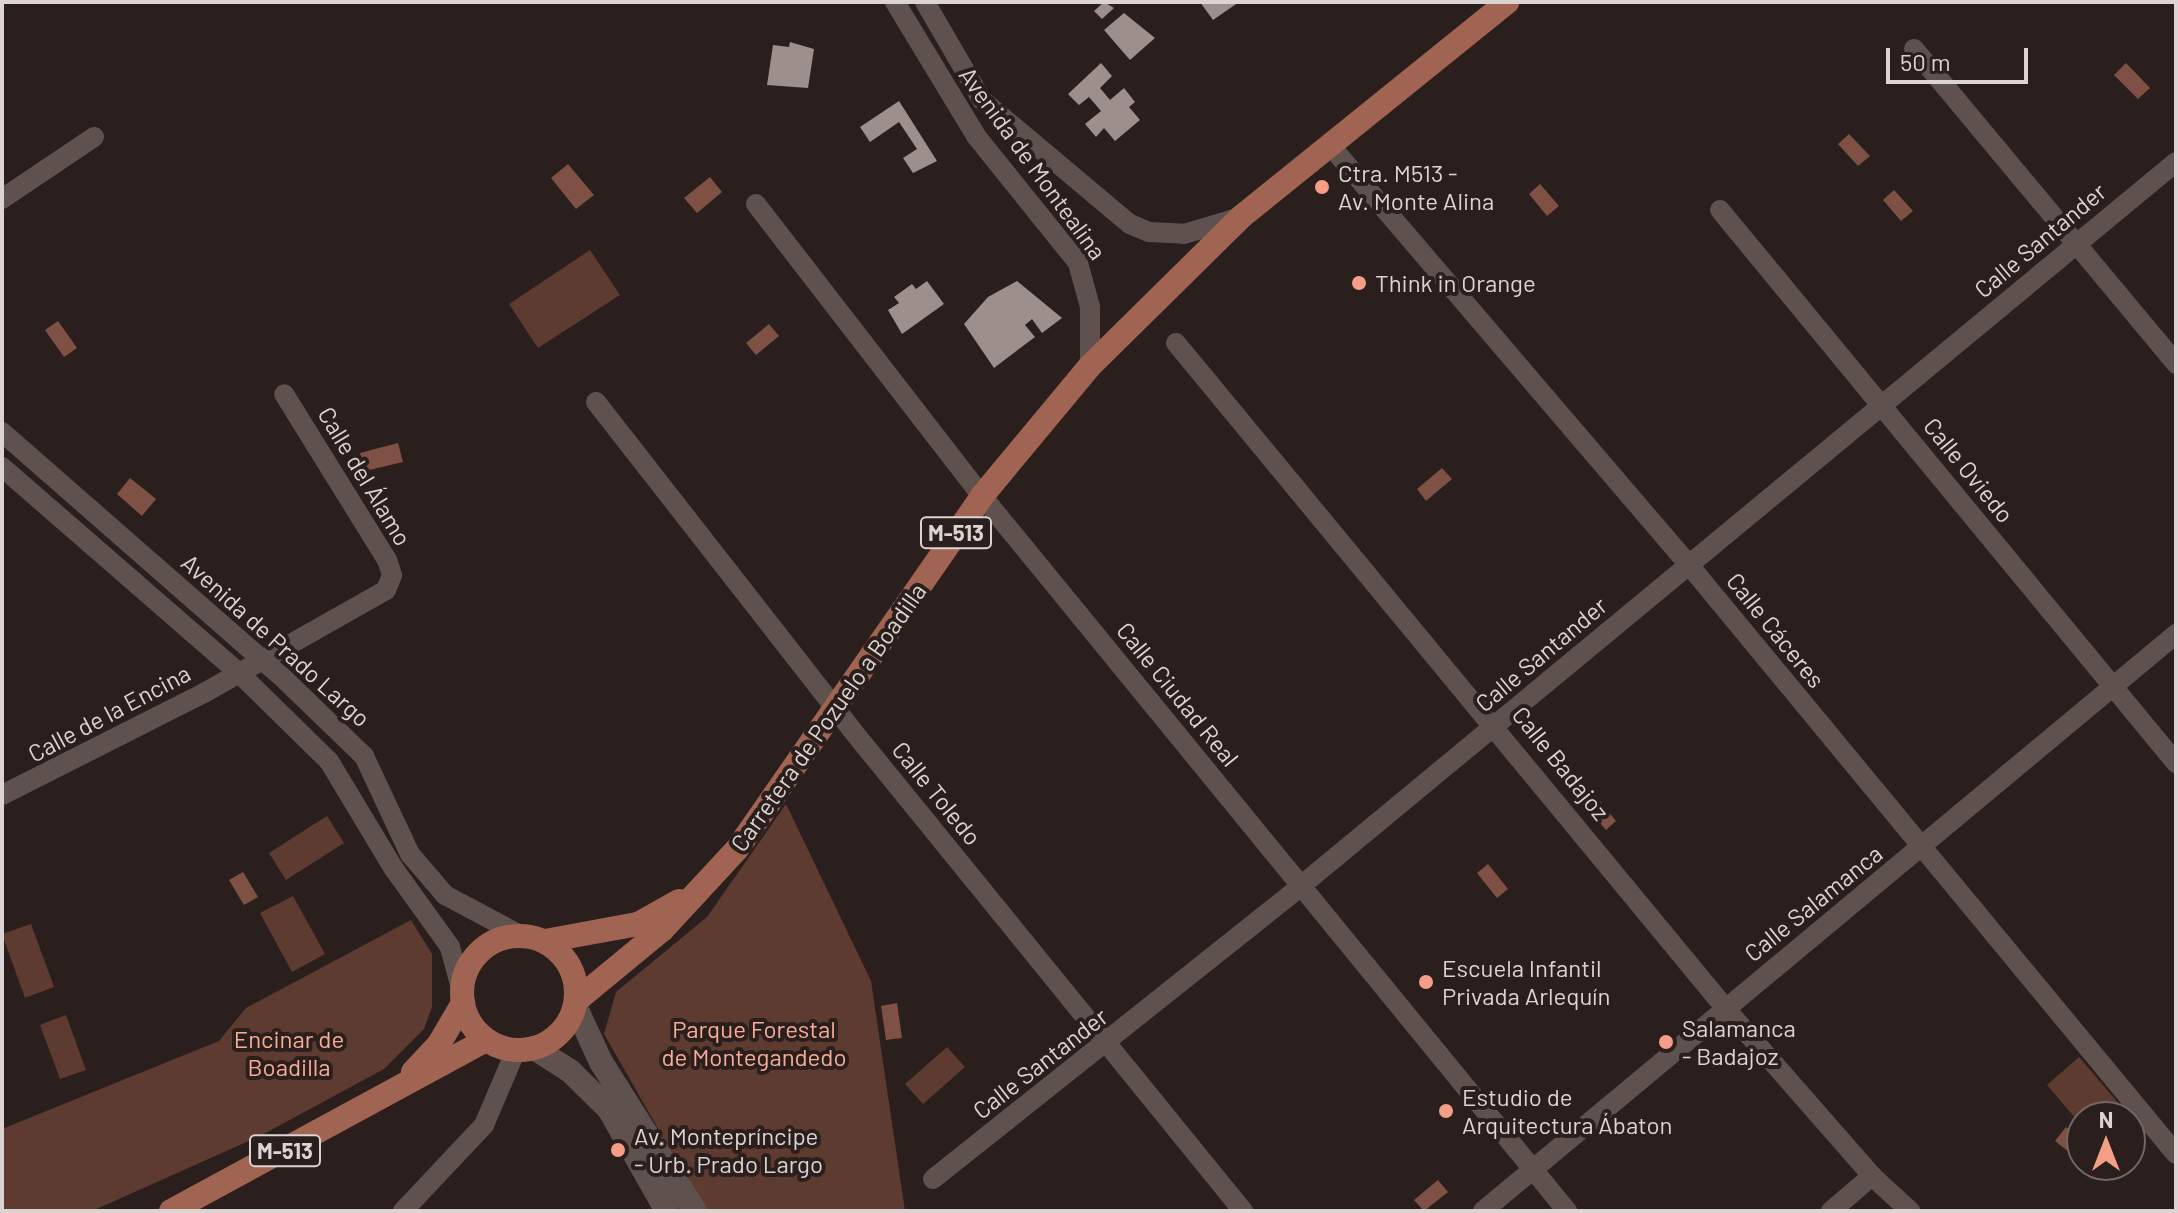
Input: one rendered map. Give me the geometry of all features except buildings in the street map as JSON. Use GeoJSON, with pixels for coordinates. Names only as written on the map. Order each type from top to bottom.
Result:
{"type":"FeatureCollection","features":[{"type":"Feature","properties":{"kind":"main road","name":"Carretera de Pozuelo a Boadilla"},"geometry":{"type":"LineString","coordinates":[[576,1004],[662,930],[737,849],[982,496],[1090,366],[1241,217],[1507,2]]}},
{"type":"Feature","properties":{"kind":"main road","name":"Carretera de Pozuelo a Boadilla"},"geometry":{"type":"LineString","coordinates":[[545,941],[638,924],[692,895]]}},
{"type":"Feature","properties":{"kind":"main road","name":"M-513"},"geometry":{"type":"LineString","coordinates":[[399,1088],[439,1044],[462,998],[466,970],[479,952],[498,939],[520,935],[545,941]]}},
{"type":"Feature","properties":{"kind":"main road"},"geometry":{"type":"LineString","coordinates":[[545,941],[564,956],[575,976],[576,1004]]}},
{"type":"Feature","properties":{"kind":"main road"},"geometry":{"type":"LineString","coordinates":[[462,998],[471,1024],[486,1040],[525,1049]]}},
{"type":"Feature","properties":{"kind":"main road","name":"M-513"},"geometry":{"type":"LineString","coordinates":[[525,1049],[560,1034],[576,1004]]}},
{"type":"Feature","properties":{"kind":"main road","name":"M-513"},"geometry":{"type":"LineString","coordinates":[[171,1211],[486,1040]]}},
{"type":"Feature","properties":{"kind":"street","name":"Avenida de Montealina"},"geometry":{"type":"LineString","coordinates":[[895,2],[976,136],[1078,263],[1090,307],[1090,366]]}},
{"type":"Feature","properties":{"kind":"street","name":"Avenida de Montealina"},"geometry":{"type":"LineString","coordinates":[[925,2],[982,100],[1130,224],[1149,232],[1184,234],[1241,217]]}},
{"type":"Feature","properties":{"kind":"street"},"geometry":{"type":"LineString","coordinates":[[1914,49],[2176,364]]}},
{"type":"Feature","properties":{"kind":"street"},"geometry":{"type":"LineString","coordinates":[[2,199],[94,137]]}},
{"type":"Feature","properties":{"kind":"street","name":"Calle Cáceres"},"geometry":{"type":"LineString","coordinates":[[1329,144],[1689,565],[1920,849],[2176,1154]]}},
{"type":"Feature","properties":{"kind":"street","name":"Calle Santander"},"geometry":{"type":"LineString","coordinates":[[933,1179],[1108,1044],[2176,162]]}},
{"type":"Feature","properties":{"kind":"street","name":"Calle Ciudad Real"},"geometry":{"type":"LineString","coordinates":[[756,204],[982,496],[1567,1211]]}},
{"type":"Feature","properties":{"kind":"street","name":"Calle Oviedo"},"geometry":{"type":"LineString","coordinates":[[1720,210],[2176,763]]}},
{"type":"Feature","properties":{"kind":"street","name":"Calle Badajoz"},"geometry":{"type":"LineString","coordinates":[[1176,343],[1496,725],[1726,1009],[1872,1176],[1910,1211]]}},
{"type":"Feature","properties":{"kind":"street","name":"Calle del Álamo"},"geometry":{"type":"LineString","coordinates":[[262,660],[386,590],[392,575],[284,394]]}},
{"type":"Feature","properties":{"kind":"street","name":"Calle Toledo"},"geometry":{"type":"LineString","coordinates":[[596,402],[836,710],[1243,1211]]}},
{"type":"Feature","properties":{"kind":"street","name":"Avenida de Prado Largo"},"geometry":{"type":"LineString","coordinates":[[2,432],[262,660],[364,756],[410,854],[445,895],[520,935]]}},
{"type":"Feature","properties":{"kind":"street","name":"Avenida de Prado Largo"},"geometry":{"type":"LineString","coordinates":[[2,467],[238,672],[329,761],[394,869],[450,947],[462,998]]}},
{"type":"Feature","properties":{"kind":"street","name":"Calle Salamanca"},"geometry":{"type":"LineString","coordinates":[[1483,1211],[2176,634]]}},
{"type":"Feature","properties":{"kind":"street","name":"Calle de la Encina"},"geometry":{"type":"LineString","coordinates":[[2,795],[106,746],[262,660]]}},
{"type":"Feature","properties":{"kind":"street"},"geometry":{"type":"LineString","coordinates":[[576,1004],[601,1062],[695,1211]]}},
{"type":"Feature","properties":{"kind":"street"},"geometry":{"type":"LineString","coordinates":[[403,1211],[484,1125],[525,1049],[570,1071],[609,1109],[667,1211]]}},
{"type":"Feature","properties":{"kind":"street"},"geometry":{"type":"LineString","coordinates":[[1831,1211],[1872,1176]]}},
{"type":"Feature","properties":{"kind":"green space"},"geometry":{"type":"Polygon","coordinates":[[[590,250],[620,295],[538,348],[509,304],[590,250]]]}},
{"type":"Feature","properties":{"kind":"green space","name":"Parque Forestal de Montegandedo"},"geometry":{"type":"Polygon","coordinates":[[[786,804],[871,981],[905,1211],[705,1211],[604,1034],[616,992],[707,917],[786,804]]]}},
{"type":"Feature","properties":{"kind":"green space"},"geometry":{"type":"Polygon","coordinates":[[[327,816],[344,843],[286,880],[269,853],[327,816]]]}},
{"type":"Feature","properties":{"kind":"green space"},"geometry":{"type":"Polygon","coordinates":[[[293,896],[325,954],[292,972],[260,913],[293,896]]]}},
{"type":"Feature","properties":{"kind":"green space","name":"Encinar de Boadilla"},"geometry":{"type":"Polygon","coordinates":[[[411,920],[432,954],[432,1007],[424,1029],[384,1069],[260,1136],[92,1211],[2,1211],[2,1129],[219,1041],[246,1008],[411,920]]]}},
{"type":"Feature","properties":{"kind":"green space"},"geometry":{"type":"Polygon","coordinates":[[[31,924],[54,987],[25,998],[2,934],[31,924]]]}},
{"type":"Feature","properties":{"kind":"green space"},"geometry":{"type":"Polygon","coordinates":[[[66,1015],[86,1070],[60,1079],[40,1025],[66,1015]]]}},
{"type":"Feature","properties":{"kind":"green space"},"geometry":{"type":"Polygon","coordinates":[[[947,1047],[965,1067],[923,1104],[905,1084],[947,1047]]]}},
{"type":"Feature","properties":{"kind":"green space"},"geometry":{"type":"Polygon","coordinates":[[[2079,1057],[2117,1101],[2066,1101],[2066,1107],[2047,1085],[2079,1057]]]}},
{"type":"Feature","properties":{"kind":"shaded area"},"geometry":{"type":"Polygon","coordinates":[[[2126,63],[2150,88],[2138,99],[2114,75],[2126,63]]]}},
{"type":"Feature","properties":{"kind":"shaded area"},"geometry":{"type":"Polygon","coordinates":[[[1849,134],[1870,156],[1858,166],[1838,144],[1849,134]]]}},
{"type":"Feature","properties":{"kind":"shaded area"},"geometry":{"type":"Polygon","coordinates":[[[568,164],[594,195],[576,209],[551,178],[568,164]]]}},
{"type":"Feature","properties":{"kind":"shaded area"},"geometry":{"type":"Polygon","coordinates":[[[710,177],[722,192],[697,213],[684,198],[710,177]]]}},
{"type":"Feature","properties":{"kind":"shaded area"},"geometry":{"type":"Polygon","coordinates":[[[1540,184],[1559,206],[1547,216],[1529,194],[1540,184]]]}},
{"type":"Feature","properties":{"kind":"shaded area"},"geometry":{"type":"Polygon","coordinates":[[[1894,190],[1913,211],[1901,221],[1883,200],[1894,190]]]}},
{"type":"Feature","properties":{"kind":"shaded area"},"geometry":{"type":"Polygon","coordinates":[[[58,321],[77,348],[64,357],[45,330],[58,321]]]}},
{"type":"Feature","properties":{"kind":"shaded area"},"geometry":{"type":"Polygon","coordinates":[[[769,324],[779,336],[756,355],[746,343],[769,324]]]}},
{"type":"Feature","properties":{"kind":"shaded area"},"geometry":{"type":"Polygon","coordinates":[[[398,443],[403,462],[365,471],[360,453],[398,443]]]}},
{"type":"Feature","properties":{"kind":"shaded area"},"geometry":{"type":"Polygon","coordinates":[[[1442,468],[1452,479],[1426,501],[1417,489],[1442,468]]]}},
{"type":"Feature","properties":{"kind":"shaded area"},"geometry":{"type":"Polygon","coordinates":[[[130,478],[156,499],[142,516],[117,494],[130,478]]]}},
{"type":"Feature","properties":{"kind":"shaded area"},"geometry":{"type":"Polygon","coordinates":[[[1596,796],[1616,821],[1606,830],[1585,805],[1596,796]]]}},
{"type":"Feature","properties":{"kind":"shaded area"},"geometry":{"type":"Polygon","coordinates":[[[1488,864],[1508,889],[1497,898],[1477,873],[1488,864]]]}},
{"type":"Feature","properties":{"kind":"shaded area"},"geometry":{"type":"Polygon","coordinates":[[[243,872],[258,897],[244,905],[229,880],[243,872]]]}},
{"type":"Feature","properties":{"kind":"shaded area"},"geometry":{"type":"Polygon","coordinates":[[[897,1003],[902,1038],[886,1040],[881,1006],[897,1003]]]}},
{"type":"Feature","properties":{"kind":"shaded area"},"geometry":{"type":"Polygon","coordinates":[[[2066,1127],[2066,1150],[2055,1141],[2066,1127]]]}},
{"type":"Feature","properties":{"kind":"shaded area"},"geometry":{"type":"Polygon","coordinates":[[[1438,1180],[1448,1192],[1424,1211],[1414,1200],[1438,1180]]]}},
{"type":"Feature","properties":{"kind":"place","name":"Ctra. M513 - Av. Monte Alina"},"geometry":{"type":"Point","coordinates":[1322,187]}},
{"type":"Feature","properties":{"kind":"place","name":"Think in Orange"},"geometry":{"type":"Point","coordinates":[1359,283]}},
{"type":"Feature","properties":{"kind":"place","name":"Escuela Infantil Privada Arlequín"},"geometry":{"type":"Point","coordinates":[1426,982]}},
{"type":"Feature","properties":{"kind":"place","name":"Salamanca - Badajoz"},"geometry":{"type":"Point","coordinates":[1666,1042]}},
{"type":"Feature","properties":{"kind":"place","name":"Estudio de Arquitectura Ábaton"},"geometry":{"type":"Point","coordinates":[1446,1111]}},
{"type":"Feature","properties":{"kind":"place","name":"Av. Montepríncipe - Urb. Prado Largo"},"geometry":{"type":"Point","coordinates":[618,1150]}}]}
